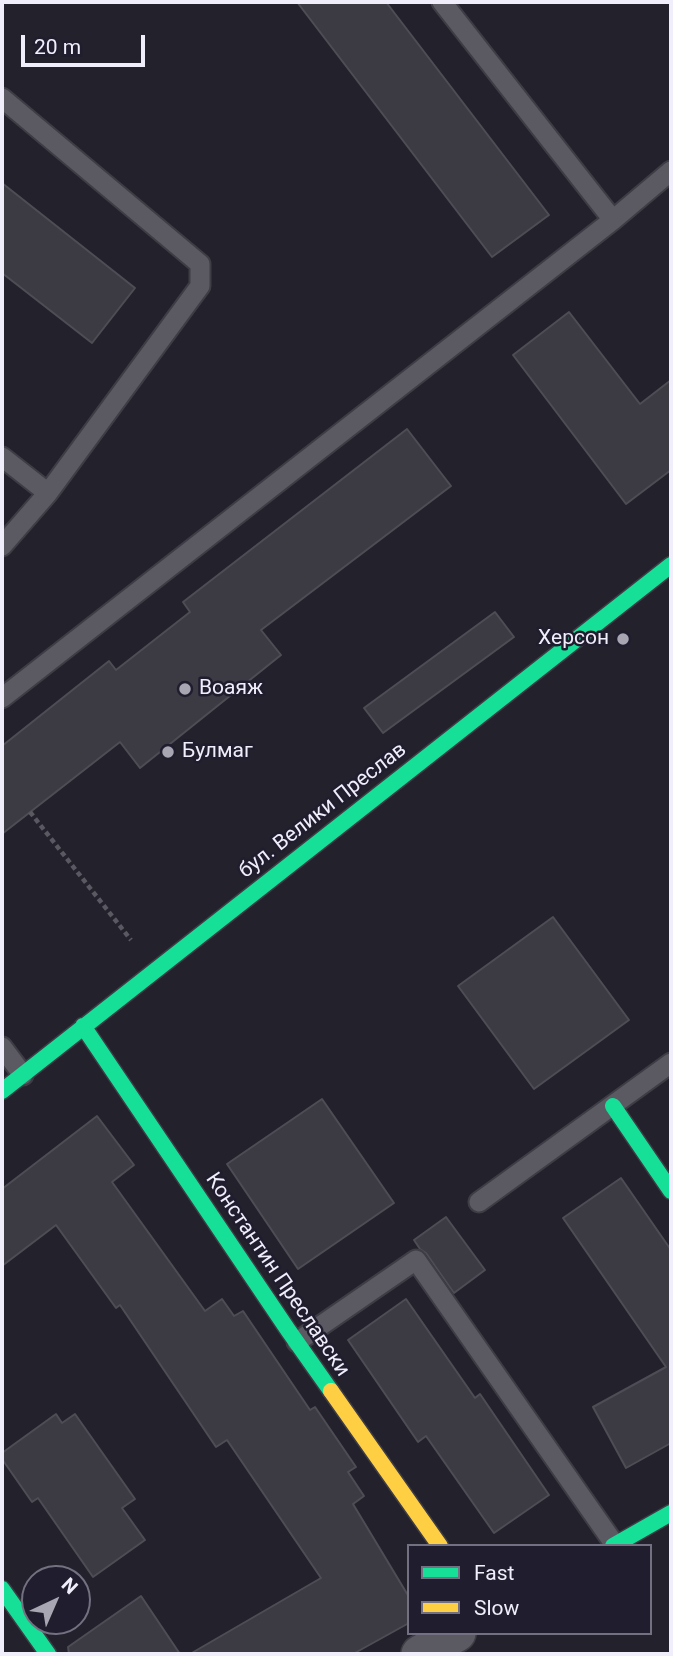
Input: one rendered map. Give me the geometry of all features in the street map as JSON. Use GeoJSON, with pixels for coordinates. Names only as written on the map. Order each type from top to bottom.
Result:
{"type":"FeatureCollection","features":[{"type":"Feature","properties":{"kind":"street","name":"бул. Велики Преслав"},"geometry":{"type":"LineString","coordinates":[[2,1091],[671,565]]}},
{"type":"Feature","properties":{"kind":"street","name":"Константин Преславски"},"geometry":{"type":"LineString","coordinates":[[83,1026],[297,1342],[439,1544]]}},
{"type":"Feature","properties":{"kind":"street"},"geometry":{"type":"LineString","coordinates":[[613,1105],[671,1191]]}},
{"type":"Feature","properties":{"kind":"street"},"geometry":{"type":"LineString","coordinates":[[616,1544],[671,1513]]}},
{"type":"Feature","properties":{"kind":"street"},"geometry":{"type":"LineString","coordinates":[[2,1589],[48,1654]]}},
{"type":"Feature","properties":{"kind":"street"},"geometry":{"type":"LineString","coordinates":[[420,1654],[453,1635]]}},
{"type":"Feature","properties":{"kind":"lane"},"geometry":{"type":"LineString","coordinates":[[442,2],[613,220]]}},
{"type":"Feature","properties":{"kind":"lane"},"geometry":{"type":"LineString","coordinates":[[2,98],[200,264],[200,286],[48,493],[2,546]]}},
{"type":"Feature","properties":{"kind":"lane"},"geometry":{"type":"LineString","coordinates":[[2,698],[613,220],[671,171]]}},
{"type":"Feature","properties":{"kind":"lane"},"geometry":{"type":"LineString","coordinates":[[2,457],[48,493]]}},
{"type":"Feature","properties":{"kind":"lane"},"geometry":{"type":"LineString","coordinates":[[2,1047],[23,1075]]}},
{"type":"Feature","properties":{"kind":"lane"},"geometry":{"type":"LineString","coordinates":[[479,1202],[671,1063]]}},
{"type":"Feature","properties":{"kind":"lane"},"geometry":{"type":"LineString","coordinates":[[297,1342],[416,1260],[613,1544]]}},
{"type":"Feature","properties":{"kind":"path"},"geometry":{"type":"LineString","coordinates":[[30,812],[155,970]]}},
{"type":"Feature","properties":{"kind":"building"},"geometry":{"type":"Polygon","coordinates":[[[297,2],[386,2],[549,215],[492,257],[297,2]]]}},
{"type":"Feature","properties":{"kind":"building"},"geometry":{"type":"Polygon","coordinates":[[[2,183],[135,288],[92,343],[2,273],[2,183]]]}},
{"type":"Feature","properties":{"kind":"building"},"geometry":{"type":"Polygon","coordinates":[[[569,312],[640,404],[671,380],[671,470],[626,504],[513,355],[569,312]]]}},
{"type":"Feature","properties":{"kind":"building"},"geometry":{"type":"Polygon","coordinates":[[[407,429],[451,486],[261,630],[281,655],[140,768],[120,742],[2,834],[2,746],[109,661],[116,670],[190,612],[183,602],[407,429]]]}},
{"type":"Feature","properties":{"kind":"building"},"geometry":{"type":"Polygon","coordinates":[[[495,612],[514,637],[383,733],[364,708],[495,612]]]}},
{"type":"Feature","properties":{"kind":"building"},"geometry":{"type":"Polygon","coordinates":[[[553,917],[629,1020],[534,1089],[458,986],[553,917]]]}},
{"type":"Feature","properties":{"kind":"building"},"geometry":{"type":"Polygon","coordinates":[[[322,1099],[394,1203],[298,1269],[227,1164],[322,1099]]]}},
{"type":"Feature","properties":{"kind":"building"},"geometry":{"type":"Polygon","coordinates":[[[97,1116],[134,1165],[112,1182],[205,1311],[222,1299],[234,1316],[243,1311],[310,1410],[315,1407],[356,1467],[348,1472],[364,1496],[353,1504],[407,1594],[407,1624],[353,1654],[190,1654],[321,1578],[227,1440],[216,1447],[120,1305],[116,1308],[56,1225],[2,1266],[2,1189],[97,1116]]]}},
{"type":"Feature","properties":{"kind":"building"},"geometry":{"type":"Polygon","coordinates":[[[621,1178],[671,1250],[671,1443],[626,1468],[593,1407],[666,1367],[563,1218],[621,1178]]]}},
{"type":"Feature","properties":{"kind":"building"},"geometry":{"type":"Polygon","coordinates":[[[446,1217],[485,1270],[454,1293],[414,1240],[446,1217]]]}},
{"type":"Feature","properties":{"kind":"building"},"geometry":{"type":"Polygon","coordinates":[[[406,1299],[475,1398],[480,1394],[549,1495],[494,1533],[426,1436],[418,1442],[348,1340],[406,1299]]]}},
{"type":"Feature","properties":{"kind":"building"},"geometry":{"type":"Polygon","coordinates":[[[56,1414],[62,1423],[75,1414],[135,1499],[122,1508],[145,1540],[93,1577],[91,1565],[85,1565],[38,1498],[32,1502],[2,1459],[2,1453],[56,1414]]]}},
{"type":"Feature","properties":{"kind":"building"},"geometry":{"type":"Polygon","coordinates":[[[141,1596],[180,1654],[69,1654],[68,1647],[85,1635],[91,1635],[91,1631],[141,1596]]]}},
{"type":"Feature","properties":{"kind":"traffic: fast"},"geometry":{"type":"LineString","coordinates":[[2,1091],[671,565]]}},
{"type":"Feature","properties":{"kind":"traffic: fast"},"geometry":{"type":"LineString","coordinates":[[83,1026],[331,1391]]}},
{"type":"Feature","properties":{"kind":"traffic: fast"},"geometry":{"type":"LineString","coordinates":[[613,1106],[671,1191]]}},
{"type":"Feature","properties":{"kind":"traffic: fast"},"geometry":{"type":"LineString","coordinates":[[617,1544],[671,1513]]}},
{"type":"Feature","properties":{"kind":"traffic: fast"},"geometry":{"type":"LineString","coordinates":[[2,1589],[48,1654]]}},
{"type":"Feature","properties":{"kind":"traffic: slow"},"geometry":{"type":"LineString","coordinates":[[331,1391],[439,1544]]}},
{"type":"Feature","properties":{"kind":"place","name":"Херсон"},"geometry":{"type":"Point","coordinates":[623,639]}},
{"type":"Feature","properties":{"kind":"place","name":"Воаяж"},"geometry":{"type":"Point","coordinates":[185,689]}},
{"type":"Feature","properties":{"kind":"place","name":"Булмаг"},"geometry":{"type":"Point","coordinates":[168,752]}}]}
